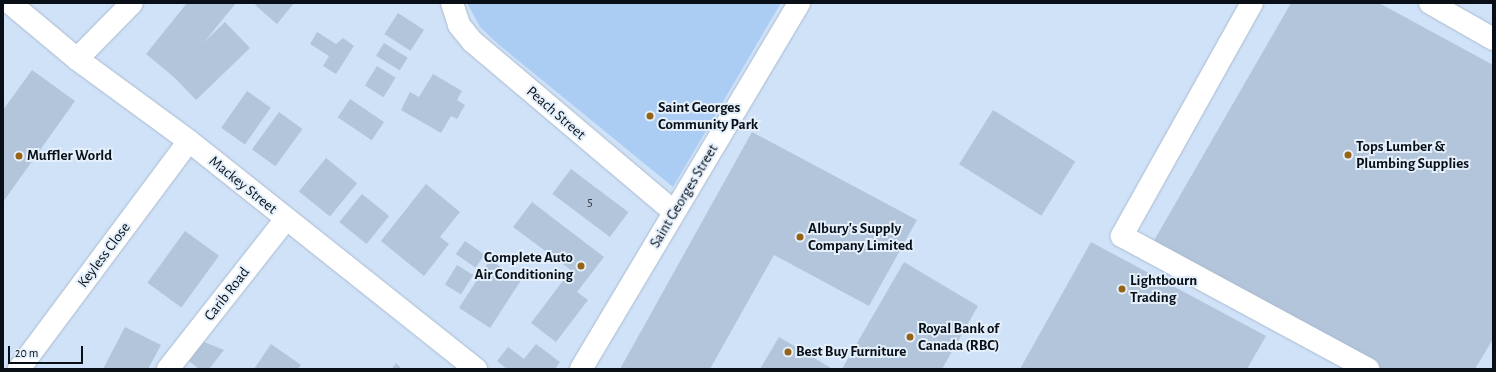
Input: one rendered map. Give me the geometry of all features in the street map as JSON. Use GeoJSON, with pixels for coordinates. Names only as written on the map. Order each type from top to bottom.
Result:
{"type":"FeatureCollection","features":[{"type":"Feature","properties":{"kind":"street","name":"Mackey Street"},"geometry":{"type":"LineString","coordinates":[[10,3],[77,59],[189,141],[476,369]]}},
{"type":"Feature","properties":{"kind":"street"},"geometry":{"type":"LineString","coordinates":[[77,59],[132,3]]}},
{"type":"Feature","properties":{"kind":"street","name":"Peach Street"},"geometry":{"type":"LineString","coordinates":[[452,3],[459,25],[473,42],[674,212]]}},
{"type":"Feature","properties":{"kind":"street","name":"Saint Georges Street"},"geometry":{"type":"LineString","coordinates":[[581,369],[799,3]]}},
{"type":"Feature","properties":{"kind":"street"},"geometry":{"type":"LineString","coordinates":[[1252,3],[1122,236],[1368,369]]}},
{"type":"Feature","properties":{"kind":"street"},"geometry":{"type":"LineString","coordinates":[[1430,3],[1493,39]]}},
{"type":"Feature","properties":{"kind":"street","name":"Keyless Close"},"geometry":{"type":"LineString","coordinates":[[19,369],[189,141]]}},
{"type":"Feature","properties":{"kind":"street","name":"Carib Road"},"geometry":{"type":"LineString","coordinates":[[168,369],[286,219]]}},
{"type":"Feature","properties":{"kind":"shaded area","name":"Saint Georges Community Park"},"geometry":{"type":"Polygon","coordinates":[[[467,3],[781,3],[673,187],[498,44],[480,27],[467,3]]]}},
{"type":"Feature","properties":{"kind":"building"},"geometry":{"type":"Polygon","coordinates":[[[187,3],[236,3],[175,78],[146,54],[187,3]]]}},
{"type":"Feature","properties":{"kind":"building"},"geometry":{"type":"Polygon","coordinates":[[[257,3],[294,3],[277,24],[255,5],[257,3]]]}},
{"type":"Feature","properties":{"kind":"building","name":"Tops Lumber & Plumbing Supplies"},"geometry":{"type":"Polygon","coordinates":[[[1291,3],[1379,3],[1493,65],[1493,339],[1475,369],[1380,369],[1152,244],[1291,3]]]}},
{"type":"Feature","properties":{"kind":"building"},"geometry":{"type":"Polygon","coordinates":[[[398,13],[424,30],[410,51],[384,34],[398,13]]]}},
{"type":"Feature","properties":{"kind":"building"},"geometry":{"type":"Polygon","coordinates":[[[225,22],[250,48],[196,100],[171,74],[225,22]]]}},
{"type":"Feature","properties":{"kind":"building"},"geometry":{"type":"Polygon","coordinates":[[[317,32],[336,44],[343,38],[354,46],[336,74],[323,66],[329,56],[310,44],[317,32]]]}},
{"type":"Feature","properties":{"kind":"building"},"geometry":{"type":"Polygon","coordinates":[[[384,43],[408,58],[400,71],[376,56],[384,43]]]}},
{"type":"Feature","properties":{"kind":"building"},"geometry":{"type":"Polygon","coordinates":[[[377,66],[396,78],[383,97],[365,86],[377,66]]]}},
{"type":"Feature","properties":{"kind":"building","name":"Muffler World"},"geometry":{"type":"Polygon","coordinates":[[[32,70],[75,101],[3,202],[3,110],[32,70]]]}},
{"type":"Feature","properties":{"kind":"building"},"geometry":{"type":"Polygon","coordinates":[[[433,74],[462,91],[457,100],[465,105],[457,119],[451,116],[441,133],[401,110],[410,92],[419,97],[433,74]]]}},
{"type":"Feature","properties":{"kind":"building"},"geometry":{"type":"Polygon","coordinates":[[[247,91],[271,108],[245,144],[221,128],[247,91]]]}},
{"type":"Feature","properties":{"kind":"building"},"geometry":{"type":"Polygon","coordinates":[[[350,99],[384,122],[372,140],[338,117],[350,99]]]}},
{"type":"Feature","properties":{"kind":"building"},"geometry":{"type":"Polygon","coordinates":[[[993,110],[1075,161],[1041,216],[959,164],[993,110]]]}},
{"type":"Feature","properties":{"kind":"building"},"geometry":{"type":"Polygon","coordinates":[[[279,112],[302,129],[275,166],[252,149],[279,112]]]}},
{"type":"Feature","properties":{"kind":"building","name":"Albury's Supply Company Limited"},"geometry":{"type":"Polygon","coordinates":[[[752,132],[917,220],[869,306],[774,255],[710,369],[620,369],[752,132]]]}},
{"type":"Feature","properties":{"kind":"building"},"geometry":{"type":"Polygon","coordinates":[[[326,158],[357,183],[330,217],[299,191],[326,158]]]}},
{"type":"Feature","properties":{"kind":"building"},"geometry":{"type":"Polygon","coordinates":[[[571,169],[629,212],[610,237],[552,194],[571,169]]]}},
{"type":"Feature","properties":{"kind":"building"},"geometry":{"type":"Polygon","coordinates":[[[426,184],[460,212],[440,237],[449,244],[424,276],[381,241],[426,184]]]}},
{"type":"Feature","properties":{"kind":"building"},"geometry":{"type":"Polygon","coordinates":[[[362,194],[389,216],[367,244],[339,222],[362,194]]]}},
{"type":"Feature","properties":{"kind":"building"},"geometry":{"type":"Polygon","coordinates":[[[532,202],[604,257],[577,292],[588,300],[556,342],[531,323],[571,270],[513,227],[532,202]]]}},
{"type":"Feature","properties":{"kind":"building"},"geometry":{"type":"Polygon","coordinates":[[[185,231],[219,256],[181,307],[147,283],[185,231]]]}},
{"type":"Feature","properties":{"kind":"building"},"geometry":{"type":"Polygon","coordinates":[[[465,241],[485,255],[475,268],[456,254],[465,241]]]}},
{"type":"Feature","properties":{"kind":"building","name":"Lightbourn Trading"},"geometry":{"type":"Polygon","coordinates":[[[1091,242],[1266,336],[1247,369],[1020,369],[1091,242]]]}},
{"type":"Feature","properties":{"kind":"building"},"geometry":{"type":"Polygon","coordinates":[[[490,260],[521,280],[490,328],[459,308],[490,260]]]}},
{"type":"Feature","properties":{"kind":"building","name":"Royal Bank of Canada (RBC)"},"geometry":{"type":"Polygon","coordinates":[[[904,262],[978,306],[942,369],[842,369],[904,262]]]}},
{"type":"Feature","properties":{"kind":"building"},"geometry":{"type":"Polygon","coordinates":[[[457,265],[473,275],[461,295],[445,285],[457,265]]]}},
{"type":"Feature","properties":{"kind":"building"},"geometry":{"type":"Polygon","coordinates":[[[125,327],[161,345],[148,369],[103,369],[125,327]]]}},
{"type":"Feature","properties":{"kind":"building","name":"Best Buy Furniture"},"geometry":{"type":"Polygon","coordinates":[[[779,337],[831,368],[831,369],[760,369],[779,337]]]}},
{"type":"Feature","properties":{"kind":"building"},"geometry":{"type":"Polygon","coordinates":[[[204,342],[224,350],[209,369],[199,369],[189,361],[204,342]]]}},
{"type":"Feature","properties":{"kind":"building"},"geometry":{"type":"Polygon","coordinates":[[[271,344],[301,365],[298,369],[254,369],[271,344]]]}},
{"type":"Feature","properties":{"kind":"building"},"geometry":{"type":"Polygon","coordinates":[[[536,344],[560,362],[555,369],[507,369],[497,361],[508,347],[524,359],[536,344]]]}},
{"type":"Feature","properties":{"kind":"building"},"geometry":{"type":"Polygon","coordinates":[[[396,363],[402,369],[392,369],[396,363]]]}},
{"type":"Feature","properties":{"kind":"place","name":"Saint Georges Community Park"},"geometry":{"type":"Point","coordinates":[650,116]}},
{"type":"Feature","properties":{"kind":"place","name":"Tops Lumber & Plumbing Supplies"},"geometry":{"type":"Point","coordinates":[1348,155]}},
{"type":"Feature","properties":{"kind":"place","name":"Muffler World"},"geometry":{"type":"Point","coordinates":[19,156]}},
{"type":"Feature","properties":{"kind":"place","name":"Albury's Supply Company Limited"},"geometry":{"type":"Point","coordinates":[800,237]}},
{"type":"Feature","properties":{"kind":"place","name":"Complete Auto Air Conditioning"},"geometry":{"type":"Point","coordinates":[581,266]}},
{"type":"Feature","properties":{"kind":"place","name":"Lightbourn Trading"},"geometry":{"type":"Point","coordinates":[1122,289]}},
{"type":"Feature","properties":{"kind":"place","name":"Royal Bank of Canada (RBC)"},"geometry":{"type":"Point","coordinates":[910,337]}},
{"type":"Feature","properties":{"kind":"place","name":"Best Buy Furniture"},"geometry":{"type":"Point","coordinates":[788,352]}}]}
